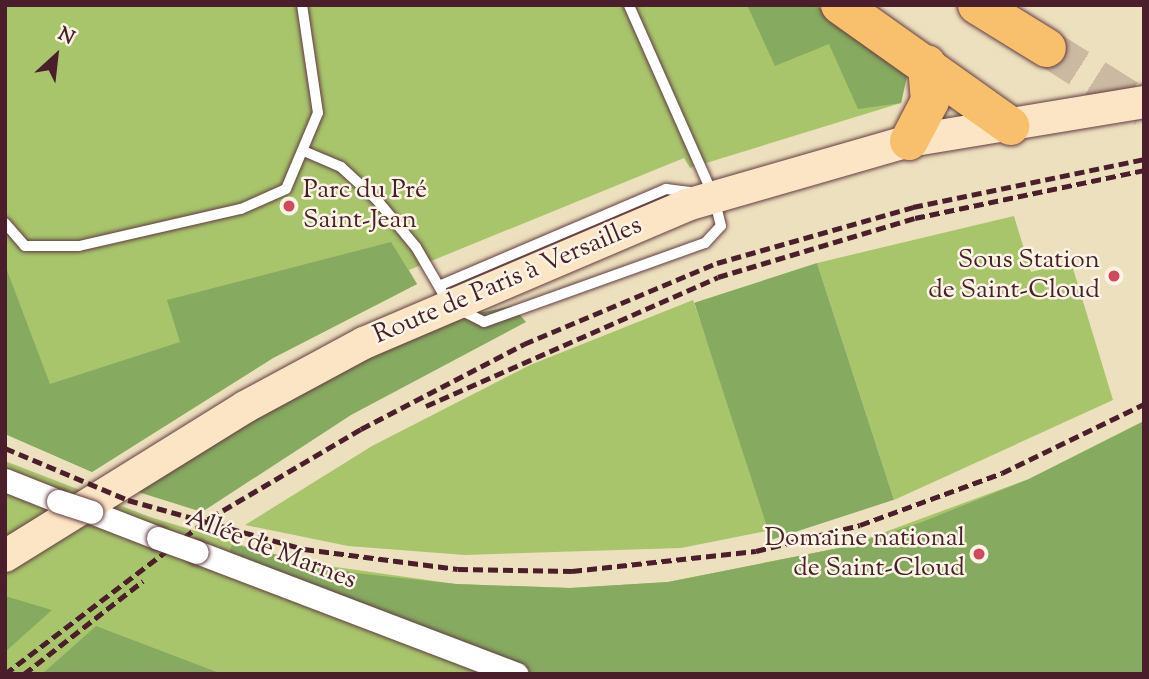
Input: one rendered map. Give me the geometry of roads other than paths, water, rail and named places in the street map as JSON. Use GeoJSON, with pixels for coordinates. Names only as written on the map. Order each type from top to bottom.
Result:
{"type":"FeatureCollection","features":[{"type":"Feature","properties":{"kind":"highway"},"geometry":{"type":"LineString","coordinates":[[840,5],[927,64],[1001,119]]}},
{"type":"Feature","properties":{"kind":"highway"},"geometry":{"type":"LineString","coordinates":[[977,5],[1047,48]]}},
{"type":"Feature","properties":{"kind":"highway"},"geometry":{"type":"LineString","coordinates":[[909,141],[930,101],[927,64]]}},
{"type":"Feature","properties":{"kind":"main road"},"geometry":{"type":"LineString","coordinates":[[1001,119],[1144,85]]}},
{"type":"Feature","properties":{"kind":"main road"},"geometry":{"type":"LineString","coordinates":[[1001,119],[1057,119],[1144,102]]}},
{"type":"Feature","properties":{"kind":"main road","name":"Route de Paris à Versailles"},"geometry":{"type":"LineString","coordinates":[[5,556],[245,407],[445,294],[713,195],[909,141],[1001,119]]}},
{"type":"Feature","properties":{"kind":"street","name":"Allée de Marnes"},"geometry":{"type":"LineString","coordinates":[[5,480],[516,674]]}},
{"type":"Feature","properties":{"kind":"lane"},"geometry":{"type":"LineString","coordinates":[[5,223],[25,246],[79,246],[227,212],[286,189],[306,152],[318,113],[302,5]]}},
{"type":"Feature","properties":{"kind":"lane"},"geometry":{"type":"LineString","coordinates":[[306,152],[341,167],[377,200],[445,294],[484,323],[705,243],[721,226],[713,195],[629,5]]}},
{"type":"Feature","properties":{"kind":"tunnel"},"geometry":{"type":"LineString","coordinates":[[1047,48],[1144,109]]}},
{"type":"Feature","properties":{"kind":"railway"},"geometry":{"type":"LineString","coordinates":[[5,674],[210,518],[361,429],[524,344],[717,263],[913,207],[1144,159]]}},
{"type":"Feature","properties":{"kind":"railway"},"geometry":{"type":"LineString","coordinates":[[426,406],[718,277],[915,218],[1144,170]]}},
{"type":"Feature","properties":{"kind":"railway"},"geometry":{"type":"LineString","coordinates":[[5,448],[128,500],[304,549],[458,569],[572,571],[756,551],[860,525],[1002,473],[1144,404]]}},
{"type":"Feature","properties":{"kind":"railway"},"geometry":{"type":"LineString","coordinates":[[24,674],[143,581]]}},
{"type":"Feature","properties":{"kind":"place","name":"Parc du Pré Saint-Jean"},"geometry":{"type":"Point","coordinates":[289,206]}},
{"type":"Feature","properties":{"kind":"place","name":"Sous Station de Saint-Cloud"},"geometry":{"type":"Point","coordinates":[1114,276]}},
{"type":"Feature","properties":{"kind":"place","name":"Domaine national de Saint-Cloud"},"geometry":{"type":"Point","coordinates":[979,554]}}]}
